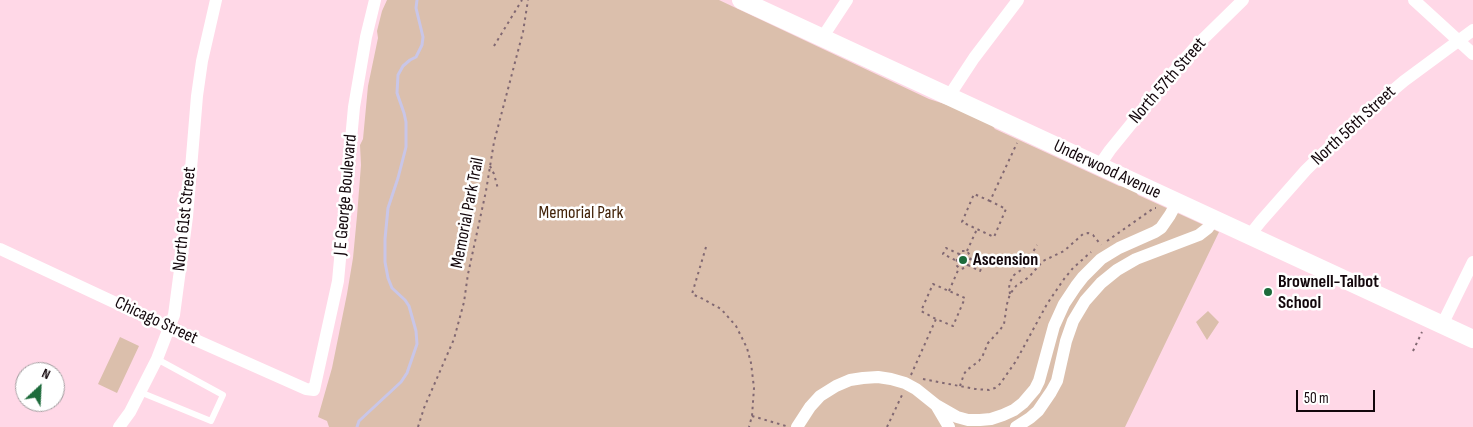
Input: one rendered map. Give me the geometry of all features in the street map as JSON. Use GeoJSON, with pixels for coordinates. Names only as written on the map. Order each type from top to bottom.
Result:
{"type":"FeatureCollection","features":[{"type":"Feature","properties":{"kind":"main road","name":"Underwood Avenue"},"geometry":{"type":"LineString","coordinates":[[741,0],[1473,339]]}},
{"type":"Feature","properties":{"kind":"street","name":"North 61st Street"},"geometry":{"type":"LineString","coordinates":[[119,427],[130,412],[157,359],[174,315],[187,217],[197,96],[202,61],[216,0]]}},
{"type":"Feature","properties":{"kind":"street","name":"J E George Boulevard"},"geometry":{"type":"LineString","coordinates":[[314,390],[338,281],[354,107],[366,37],[375,0]]}},
{"type":"Feature","properties":{"kind":"street"},"geometry":{"type":"LineString","coordinates":[[822,38],[847,0]]}},
{"type":"Feature","properties":{"kind":"street"},"geometry":{"type":"LineString","coordinates":[[949,96],[979,50],[1018,0]]}},
{"type":"Feature","properties":{"kind":"street","name":"North 57th Street"},"geometry":{"type":"LineString","coordinates":[[1099,166],[1175,70],[1198,44],[1243,0]]}},
{"type":"Feature","properties":{"kind":"street"},"geometry":{"type":"LineString","coordinates":[[1414,0],[1473,54]]}},
{"type":"Feature","properties":{"kind":"street","name":"North 56th Street"},"geometry":{"type":"LineString","coordinates":[[1249,236],[1306,170],[1352,125],[1404,81],[1473,30]]}},
{"type":"Feature","properties":{"kind":"street"},"geometry":{"type":"LineString","coordinates":[[797,427],[810,406],[820,396],[850,380],[863,378],[909,379],[936,405],[957,417],[968,420],[991,419],[1014,410],[1030,396],[1039,382],[1054,326],[1064,304],[1083,277],[1101,259],[1161,228],[1177,202]]}},
{"type":"Feature","properties":{"kind":"street"},"geometry":{"type":"LineString","coordinates":[[1016,427],[1038,411],[1051,392],[1057,380],[1066,341],[1074,321],[1085,302],[1097,287],[1117,270],[1136,259],[1199,235],[1208,228],[1214,219]]}},
{"type":"Feature","properties":{"kind":"street","name":"Chicago Street"},"geometry":{"type":"LineString","coordinates":[[0,249],[170,328],[306,389],[314,390]]}},
{"type":"Feature","properties":{"kind":"street"},"geometry":{"type":"LineString","coordinates":[[1442,324],[1473,262]]}},
{"type":"Feature","properties":{"kind":"street"},"geometry":{"type":"LineString","coordinates":[[936,405],[949,427]]}},
{"type":"Feature","properties":{"kind":"lane"},"geometry":{"type":"LineString","coordinates":[[140,392],[211,421],[223,395],[157,359]]}},
{"type":"Feature","properties":{"kind":"path"},"geometry":{"type":"LineString","coordinates":[[494,46],[522,0]]}},
{"type":"Feature","properties":{"kind":"path","name":"Memorial Park Trail"},"geometry":{"type":"LineString","coordinates":[[418,427],[459,323],[500,118],[523,32],[528,0]]}},
{"type":"Feature","properties":{"kind":"path"},"geometry":{"type":"LineString","coordinates":[[990,201],[1017,143]]}},
{"type":"Feature","properties":{"kind":"path"},"geometry":{"type":"LineString","coordinates":[[490,165],[498,189]]}},
{"type":"Feature","properties":{"kind":"path"},"geometry":{"type":"LineString","coordinates":[[974,194],[990,201],[1006,209],[994,236],[962,222],[974,194]]}},
{"type":"Feature","properties":{"kind":"path"},"geometry":{"type":"LineString","coordinates":[[909,379],[924,379],[989,390],[1000,384],[1016,361],[1047,304],[1064,279],[1084,256],[1154,208]]}},
{"type":"Feature","properties":{"kind":"path"},"geometry":{"type":"LineString","coordinates":[[967,252],[977,229]]}},
{"type":"Feature","properties":{"kind":"path"},"geometry":{"type":"LineString","coordinates":[[960,386],[964,374],[979,361],[988,343],[1004,324],[1006,304],[1016,286],[1029,277],[1043,261],[1064,251],[1084,234],[1088,233],[1093,236],[1101,245]]}},
{"type":"Feature","properties":{"kind":"path"},"geometry":{"type":"LineString","coordinates":[[1010,294],[1010,282],[1024,268],[1037,245]]}},
{"type":"Feature","properties":{"kind":"path"},"geometry":{"type":"LineString","coordinates":[[706,247],[692,294],[703,298],[721,309],[736,326],[741,336],[754,376],[754,402],[749,427]]}},
{"type":"Feature","properties":{"kind":"path"},"geometry":{"type":"LineString","coordinates":[[956,260],[943,254],[946,248],[959,254]]}},
{"type":"Feature","properties":{"kind":"path"},"geometry":{"type":"LineString","coordinates":[[959,268],[956,260],[959,254],[962,251],[967,252]]}},
{"type":"Feature","properties":{"kind":"path"},"geometry":{"type":"LineString","coordinates":[[959,268],[965,268],[970,259],[970,255],[967,252]]}},
{"type":"Feature","properties":{"kind":"path"},"geometry":{"type":"LineString","coordinates":[[967,265],[980,272],[983,266],[970,259]]}},
{"type":"Feature","properties":{"kind":"path"},"geometry":{"type":"LineString","coordinates":[[949,291],[959,268]]}},
{"type":"Feature","properties":{"kind":"path"},"geometry":{"type":"LineString","coordinates":[[933,284],[965,298],[953,326],[936,318],[921,311],[933,284]]}},
{"type":"Feature","properties":{"kind":"path"},"geometry":{"type":"LineString","coordinates":[[887,427],[936,318]]}},
{"type":"Feature","properties":{"kind":"path"},"geometry":{"type":"LineString","coordinates":[[1413,351],[1423,330]]}},
{"type":"Feature","properties":{"kind":"path"},"geometry":{"type":"LineString","coordinates":[[752,416],[787,427]]}},
{"type":"Feature","properties":{"kind":"green space","name":"Memorial Park"},"geometry":{"type":"Polygon","coordinates":[[[387,0],[719,0],[929,99],[960,109],[990,123],[995,129],[1119,186],[1133,188],[1138,195],[1219,232],[1125,427],[329,427],[327,421],[318,417],[332,368],[353,258],[361,165],[360,145],[363,139],[368,86],[378,38],[377,31],[387,0]]]}},
{"type":"Feature","properties":{"kind":"green space"},"geometry":{"type":"Polygon","coordinates":[[[1208,311],[1219,322],[1207,340],[1196,322],[1208,311]]]}},
{"type":"Feature","properties":{"kind":"green space"},"geometry":{"type":"Polygon","coordinates":[[[120,337],[139,346],[117,393],[98,384],[120,337]]]}},
{"type":"Feature","properties":{"kind":"waterway"},"geometry":{"type":"LineString","coordinates":[[357,427],[359,421],[401,382],[407,373],[417,344],[416,331],[409,306],[392,288],[385,262],[388,208],[406,147],[406,122],[397,93],[398,75],[403,66],[416,57],[422,45],[423,37],[416,8],[417,0]]}},
{"type":"Feature","properties":{"kind":"place","name":"Ascension"},"geometry":{"type":"Point","coordinates":[963,260]}},
{"type":"Feature","properties":{"kind":"place","name":"Brownell-Talbot School"},"geometry":{"type":"Point","coordinates":[1268,292]}}]}
